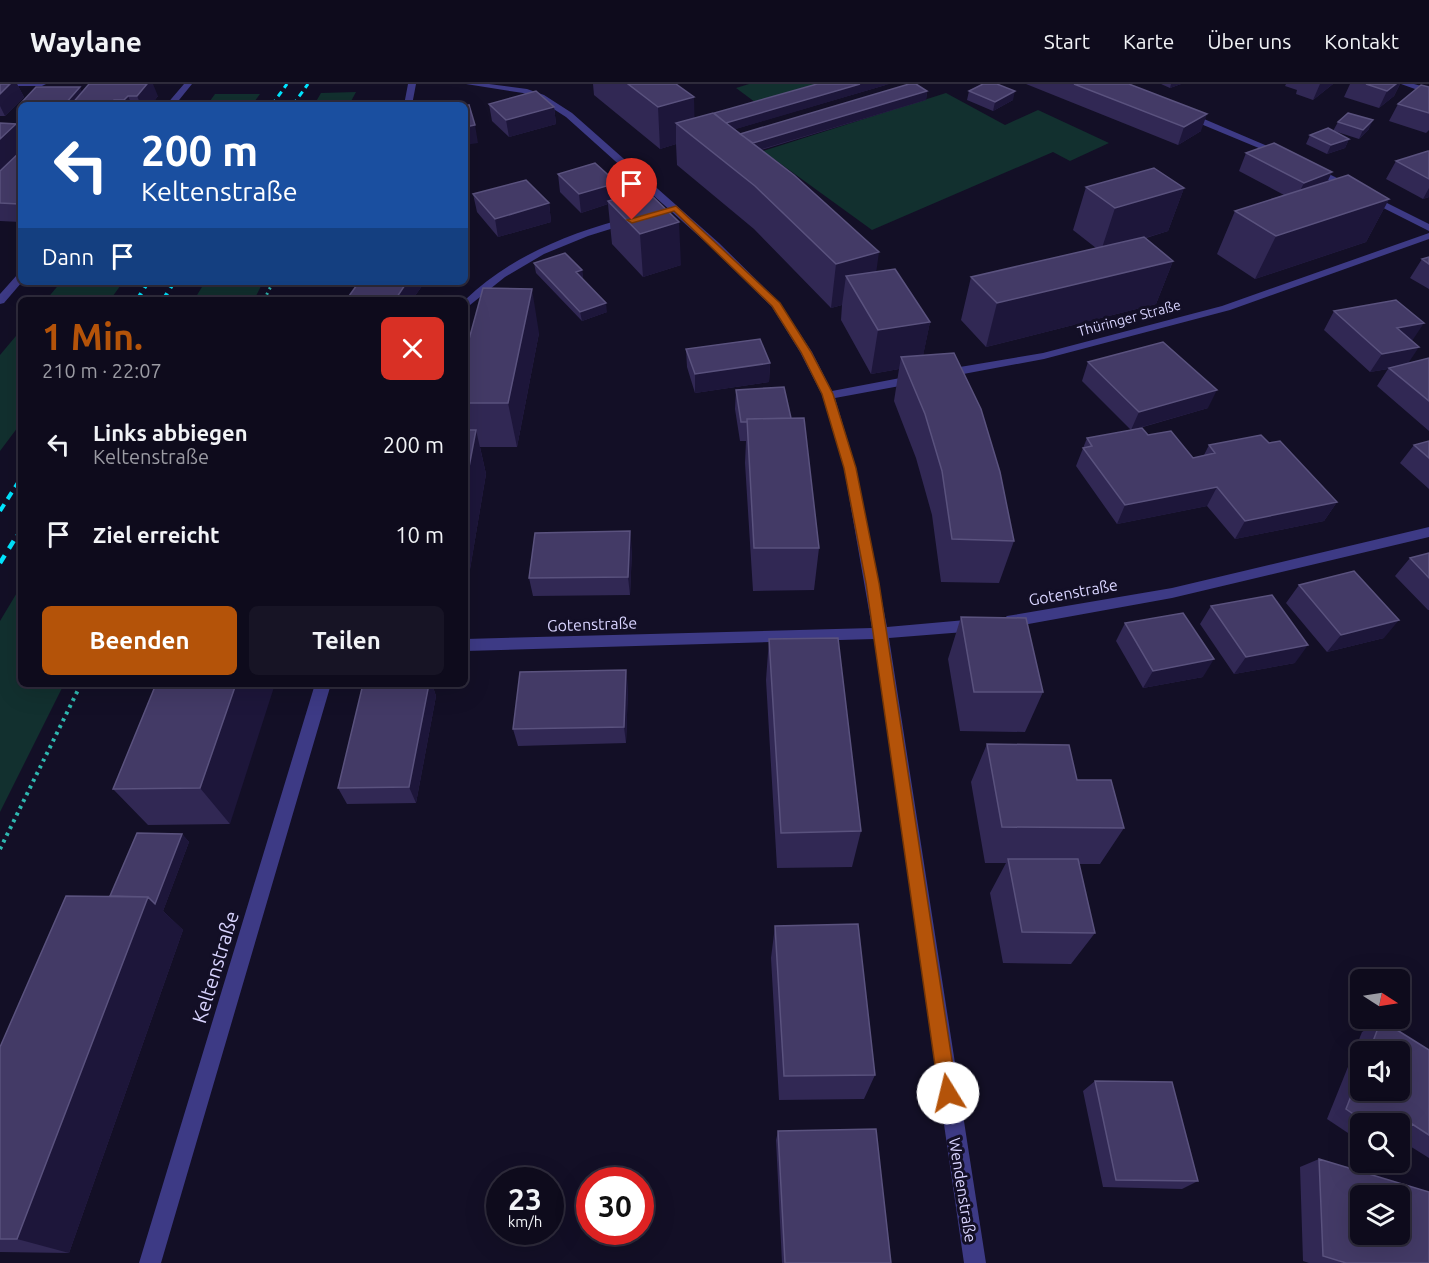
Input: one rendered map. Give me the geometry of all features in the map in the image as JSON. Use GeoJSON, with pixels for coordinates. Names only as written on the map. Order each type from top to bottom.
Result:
{"type":"FeatureCollection","features":[{"type":"Feature","properties":{"kind":"street"},"geometry":{"type":"LineString","coordinates":[[0,84],[42,84]]}},
{"type":"Feature","properties":{"kind":"street"},"geometry":{"type":"LineString","coordinates":[[173,102],[188,84]]}},
{"type":"Feature","properties":{"kind":"street"},"geometry":{"type":"LineString","coordinates":[[409,102],[412,84]]}},
{"type":"Feature","properties":{"kind":"street","name":"Wendenstraße"},"geometry":{"type":"LineString","coordinates":[[470,84],[501,85],[541,97],[569,115],[676,208],[776,305],[806,352],[828,394],[850,468],[880,633],[975,1263]]}},
{"type":"Feature","properties":{"kind":"street"},"geometry":{"type":"LineString","coordinates":[[1405,84],[1429,91]]}},
{"type":"Feature","properties":{"kind":"street"},"geometry":{"type":"LineString","coordinates":[[1174,110],[1290,159]]}},
{"type":"Feature","properties":{"kind":"street"},"geometry":{"type":"LineString","coordinates":[[1301,163],[1429,228]]}},
{"type":"Feature","properties":{"kind":"street"},"geometry":{"type":"LineString","coordinates":[[658,213],[676,208]]}},
{"type":"Feature","properties":{"kind":"street"},"geometry":{"type":"LineString","coordinates":[[468,303],[489,282],[524,259],[578,235],[639,218]]}},
{"type":"Feature","properties":{"kind":"street","name":"Thüringer Straße"},"geometry":{"type":"LineString","coordinates":[[828,394],[1044,356],[1226,308],[1429,236]]}},
{"type":"Feature","properties":{"kind":"street"},"geometry":{"type":"LineString","coordinates":[[0,301],[18,280]]}},
{"type":"Feature","properties":{"kind":"street","name":"Gotenstraße"},"geometry":{"type":"LineString","coordinates":[[468,645],[880,633],[1012,622],[1172,593],[1429,532]]}},
{"type":"Feature","properties":{"kind":"street","name":"Keltenstraße"},"geometry":{"type":"LineString","coordinates":[[150,1263],[322,687]]}},
{"type":"Feature","properties":{"kind":"path"},"geometry":{"type":"LineString","coordinates":[[0,849],[80,687]]}},
{"type":"Feature","properties":{"kind":"green space"},"geometry":{"type":"Polygon","coordinates":[[[749,84],[846,84],[763,108],[736,88],[749,84]]]}},
{"type":"Feature","properties":{"kind":"green space"},"geometry":{"type":"Polygon","coordinates":[[[356,92],[351,102],[316,102],[321,93],[356,92]]]}},
{"type":"Feature","properties":{"kind":"green space"},"geometry":{"type":"Polygon","coordinates":[[[946,93],[1005,125],[1038,110],[1109,143],[1070,161],[1053,152],[872,230],[763,151],[946,93]]]}},
{"type":"Feature","properties":{"kind":"green space"},"geometry":{"type":"Polygon","coordinates":[[[215,94],[260,94],[254,102],[209,102],[215,94]]]}},
{"type":"Feature","properties":{"kind":"green space"},"geometry":{"type":"Polygon","coordinates":[[[58,285],[121,285],[112,297],[48,297],[58,285]]]}},
{"type":"Feature","properties":{"kind":"green space"},"geometry":{"type":"Polygon","coordinates":[[[203,285],[262,285],[256,297],[196,297],[203,285]]]}},
{"type":"Feature","properties":{"kind":"green space"},"geometry":{"type":"Polygon","coordinates":[[[18,334],[18,427],[0,451],[0,355],[18,334]]]}},
{"type":"Feature","properties":{"kind":"green space"},"geometry":{"type":"Polygon","coordinates":[[[18,591],[18,687],[62,687],[0,812],[0,621],[18,591]]]}},
{"type":"Feature","properties":{"kind":"building"},"geometry":{"type":"Polygon","coordinates":[[[0,84],[10,84],[0,94],[0,84]]]}},
{"type":"Feature","properties":{"kind":"building"},"geometry":{"type":"Polygon","coordinates":[[[89,84],[147,84],[137,96],[128,96],[124,100],[74,102],[89,84]]]}},
{"type":"Feature","properties":{"kind":"building"},"geometry":{"type":"Polygon","coordinates":[[[628,84],[676,84],[694,97],[658,107],[628,84]]]}},
{"type":"Feature","properties":{"kind":"building"},"geometry":{"type":"Polygon","coordinates":[[[817,84],[860,84],[726,123],[714,113],[817,84]]]}},
{"type":"Feature","properties":{"kind":"building"},"geometry":{"type":"Polygon","coordinates":[[[909,84],[916,84],[927,91],[753,143],[740,134],[909,84]]]}},
{"type":"Feature","properties":{"kind":"building"},"geometry":{"type":"Polygon","coordinates":[[[983,84],[997,84],[1015,91],[995,102],[969,91],[983,84]]]}},
{"type":"Feature","properties":{"kind":"building"},"geometry":{"type":"Polygon","coordinates":[[[1074,84],[1129,84],[1207,114],[1184,127],[1074,84]]]}},
{"type":"Feature","properties":{"kind":"building"},"geometry":{"type":"Polygon","coordinates":[[[1366,84],[1396,84],[1387,91],[1366,84]]]}},
{"type":"Feature","properties":{"kind":"building"},"geometry":{"type":"Polygon","coordinates":[[[1421,85],[1429,87],[1429,113],[1398,104],[1421,85]]]}},
{"type":"Feature","properties":{"kind":"building"},"geometry":{"type":"Polygon","coordinates":[[[36,87],[80,87],[67,102],[22,102],[36,87]]]}},
{"type":"Feature","properties":{"kind":"building"},"geometry":{"type":"Polygon","coordinates":[[[536,91],[554,107],[506,120],[489,104],[536,91]]]}},
{"type":"Feature","properties":{"kind":"building"},"geometry":{"type":"Polygon","coordinates":[[[468,105],[475,125],[468,126],[468,105]]]}},
{"type":"Feature","properties":{"kind":"building"},"geometry":{"type":"Polygon","coordinates":[[[713,113],[794,175],[879,252],[836,264],[755,186],[676,123],[713,113]]]}},
{"type":"Feature","properties":{"kind":"building"},"geometry":{"type":"Polygon","coordinates":[[[1348,113],[1373,120],[1363,130],[1338,122],[1348,113]]]}},
{"type":"Feature","properties":{"kind":"building"},"geometry":{"type":"Polygon","coordinates":[[[0,123],[16,124],[0,139],[0,123]]]}},
{"type":"Feature","properties":{"kind":"building"},"geometry":{"type":"Polygon","coordinates":[[[1328,128],[1349,139],[1331,145],[1310,135],[1328,128]]]}},
{"type":"Feature","properties":{"kind":"building"},"geometry":{"type":"Polygon","coordinates":[[[1274,143],[1332,172],[1304,183],[1246,153],[1274,143]]]}},
{"type":"Feature","properties":{"kind":"building"},"geometry":{"type":"Polygon","coordinates":[[[1429,151],[1429,179],[1396,161],[1429,151]]]}},
{"type":"Feature","properties":{"kind":"building"},"geometry":{"type":"Polygon","coordinates":[[[18,154],[18,204],[0,203],[0,171],[18,154]]]}},
{"type":"Feature","properties":{"kind":"building"},"geometry":{"type":"Polygon","coordinates":[[[595,163],[617,183],[579,194],[558,174],[595,163]]]}},
{"type":"Feature","properties":{"kind":"building"},"geometry":{"type":"Polygon","coordinates":[[[1154,168],[1184,188],[1115,208],[1086,187],[1154,168]]]}},
{"type":"Feature","properties":{"kind":"building"},"geometry":{"type":"Polygon","coordinates":[[[1348,175],[1389,199],[1276,236],[1235,211],[1348,175]]]}},
{"type":"Feature","properties":{"kind":"building"},"geometry":{"type":"Polygon","coordinates":[[[526,180],[549,203],[495,219],[473,194],[526,180]]]}},
{"type":"Feature","properties":{"kind":"building"},"geometry":{"type":"Polygon","coordinates":[[[646,190],[679,222],[640,234],[608,201],[646,190]]]}},
{"type":"Feature","properties":{"kind":"building"},"geometry":{"type":"Polygon","coordinates":[[[1144,237],[1173,261],[997,303],[971,277],[1144,237]]]}},
{"type":"Feature","properties":{"kind":"building"},"geometry":{"type":"Polygon","coordinates":[[[565,253],[582,270],[576,272],[606,303],[580,312],[534,263],[565,253]]]}},
{"type":"Feature","properties":{"kind":"building"},"geometry":{"type":"Polygon","coordinates":[[[1429,257],[1429,264],[1422,259],[1429,257]]]}},
{"type":"Feature","properties":{"kind":"building"},"geometry":{"type":"Polygon","coordinates":[[[895,269],[930,322],[878,330],[846,276],[895,269]]]}},
{"type":"Feature","properties":{"kind":"building"},"geometry":{"type":"Polygon","coordinates":[[[357,285],[405,285],[397,297],[349,296],[357,285]]]}},
{"type":"Feature","properties":{"kind":"building"},"geometry":{"type":"Polygon","coordinates":[[[483,288],[532,289],[508,403],[468,403],[468,343],[483,288]]]}},
{"type":"Feature","properties":{"kind":"building"},"geometry":{"type":"Polygon","coordinates":[[[1396,300],[1424,323],[1397,328],[1419,347],[1382,354],[1334,311],[1396,300]]]}},
{"type":"Feature","properties":{"kind":"building"},"geometry":{"type":"Polygon","coordinates":[[[760,339],[770,363],[695,374],[686,349],[760,339]]]}},
{"type":"Feature","properties":{"kind":"building"},"geometry":{"type":"Polygon","coordinates":[[[1163,342],[1217,390],[1139,412],[1088,362],[1163,342]]]}},
{"type":"Feature","properties":{"kind":"building"},"geometry":{"type":"Polygon","coordinates":[[[954,353],[981,409],[1000,472],[1014,541],[952,539],[942,471],[925,414],[901,357],[954,353]]]}},
{"type":"Feature","properties":{"kind":"building"},"geometry":{"type":"Polygon","coordinates":[[[1429,358],[1429,401],[1389,368],[1429,358]]]}},
{"type":"Feature","properties":{"kind":"building"},"geometry":{"type":"Polygon","coordinates":[[[784,387],[791,418],[747,419],[747,422],[741,422],[736,390],[784,387]]]}},
{"type":"Feature","properties":{"kind":"building"},"geometry":{"type":"Polygon","coordinates":[[[804,418],[819,548],[754,548],[747,419],[804,418]]]}},
{"type":"Feature","properties":{"kind":"building"},"geometry":{"type":"Polygon","coordinates":[[[1142,428],[1148,435],[1171,431],[1193,458],[1215,453],[1209,445],[1261,435],[1269,443],[1280,441],[1337,502],[1245,521],[1217,487],[1125,505],[1083,448],[1092,446],[1087,438],[1142,428]]]}},
{"type":"Feature","properties":{"kind":"building"},"geometry":{"type":"Polygon","coordinates":[[[468,430],[476,430],[468,472],[468,430]]]}},
{"type":"Feature","properties":{"kind":"building"},"geometry":{"type":"Polygon","coordinates":[[[1429,441],[1429,458],[1414,445],[1429,441]]]}},
{"type":"Feature","properties":{"kind":"building"},"geometry":{"type":"Polygon","coordinates":[[[630,531],[628,577],[529,578],[535,533],[630,531]]]}},
{"type":"Feature","properties":{"kind":"building"},"geometry":{"type":"Polygon","coordinates":[[[1429,553],[1429,578],[1410,558],[1429,553]]]}},
{"type":"Feature","properties":{"kind":"building"},"geometry":{"type":"Polygon","coordinates":[[[1354,571],[1399,620],[1341,635],[1299,585],[1354,571]]]}},
{"type":"Feature","properties":{"kind":"building"},"geometry":{"type":"Polygon","coordinates":[[[1272,595],[1308,645],[1246,657],[1211,606],[1272,595]]]}},
{"type":"Feature","properties":{"kind":"building"},"geometry":{"type":"Polygon","coordinates":[[[1183,613],[1214,659],[1153,671],[1125,623],[1183,613]]]}},
{"type":"Feature","properties":{"kind":"building"},"geometry":{"type":"Polygon","coordinates":[[[961,617],[1026,618],[1043,692],[974,692],[961,617]]]}},
{"type":"Feature","properties":{"kind":"building"},"geometry":{"type":"Polygon","coordinates":[[[838,638],[861,831],[781,833],[769,639],[838,638]]]}},
{"type":"Feature","properties":{"kind":"building"},"geometry":{"type":"Polygon","coordinates":[[[626,670],[624,727],[513,729],[520,672],[626,670]]]}},
{"type":"Feature","properties":{"kind":"building"},"geometry":{"type":"Polygon","coordinates":[[[155,687],[235,687],[200,788],[113,789],[155,687]]]}},
{"type":"Feature","properties":{"kind":"building"},"geometry":{"type":"Polygon","coordinates":[[[362,687],[428,687],[409,787],[338,788],[362,687]]]}},
{"type":"Feature","properties":{"kind":"building"},"geometry":{"type":"Polygon","coordinates":[[[987,744],[1069,745],[1077,780],[1111,780],[1124,828],[1002,827],[987,744]]]}},
{"type":"Feature","properties":{"kind":"building"},"geometry":{"type":"Polygon","coordinates":[[[137,833],[182,834],[155,904],[148,897],[110,896],[137,833]]]}},
{"type":"Feature","properties":{"kind":"building"},"geometry":{"type":"Polygon","coordinates":[[[1008,859],[1078,859],[1095,933],[1022,932],[1008,859]]]}},
{"type":"Feature","properties":{"kind":"building"},"geometry":{"type":"Polygon","coordinates":[[[66,896],[148,897],[17,1239],[0,1239],[0,1047],[66,896]]]}},
{"type":"Feature","properties":{"kind":"building"},"geometry":{"type":"Polygon","coordinates":[[[858,924],[875,1075],[784,1076],[775,926],[858,924]]]}},
{"type":"Feature","properties":{"kind":"building"},"geometry":{"type":"Polygon","coordinates":[[[1378,1029],[1395,1029],[1429,1050],[1429,1135],[1412,1124],[1410,1130],[1410,1113],[1352,1113],[1346,1109],[1350,1099],[1350,1101],[1410,1101],[1410,1041],[1373,1041],[1378,1029]]]}},
{"type":"Feature","properties":{"kind":"building"},"geometry":{"type":"Polygon","coordinates":[[[1095,1081],[1172,1082],[1198,1181],[1116,1180],[1095,1081]]]}},
{"type":"Feature","properties":{"kind":"building"},"geometry":{"type":"Polygon","coordinates":[[[876,1129],[891,1263],[785,1263],[778,1131],[876,1129]]]}},
{"type":"Feature","properties":{"kind":"building"},"geometry":{"type":"Polygon","coordinates":[[[1319,1159],[1350,1168],[1350,1173],[1366,1173],[1406,1185],[1350,1185],[1350,1245],[1410,1245],[1410,1186],[1429,1192],[1429,1263],[1346,1263],[1323,1256],[1319,1159]]]}},
{"type":"Feature","properties":{"kind":"railway"},"geometry":{"type":"LineString","coordinates":[[274,102],[287,84]]}},
{"type":"Feature","properties":{"kind":"railway"},"geometry":{"type":"LineString","coordinates":[[295,102],[308,84]]}},
{"type":"Feature","properties":{"kind":"railway"},"geometry":{"type":"LineString","coordinates":[[139,297],[146,285]]}},
{"type":"Feature","properties":{"kind":"railway"},"geometry":{"type":"LineString","coordinates":[[165,297],[172,285]]}},
{"type":"Feature","properties":{"kind":"railway"},"geometry":{"type":"LineString","coordinates":[[0,511],[18,483]]}},
{"type":"Feature","properties":{"kind":"railway"},"geometry":{"type":"LineString","coordinates":[[0,563],[18,534]]}},
{"type":"Feature","properties":{"kind":"route"},"geometry":{"type":"LineString","coordinates":[[632,220],[676,208],[748,275],[776,305],[806,352],[828,394],[850,468],[873,583],[948,1093]]}}]}
